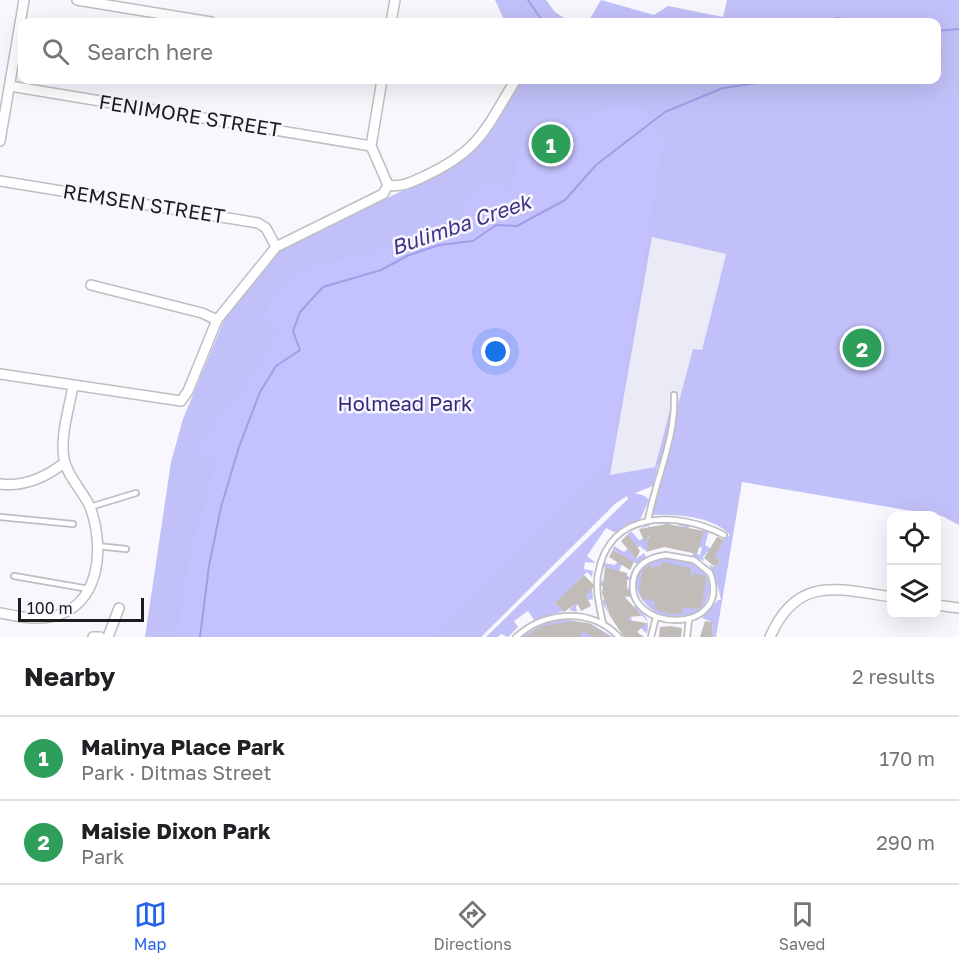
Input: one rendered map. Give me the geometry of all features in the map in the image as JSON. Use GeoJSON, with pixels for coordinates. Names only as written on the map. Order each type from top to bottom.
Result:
{"type":"FeatureCollection","features":[{"type":"Feature","properties":{"kind":"street"},"geometry":{"type":"LineString","coordinates":[[21,18],[24,0]]}},
{"type":"Feature","properties":{"kind":"street"},"geometry":{"type":"LineString","coordinates":[[77,0],[187,18]]}},
{"type":"Feature","properties":{"kind":"street"},"geometry":{"type":"LineString","coordinates":[[392,18],[394,0]]}},
{"type":"Feature","properties":{"kind":"street"},"geometry":{"type":"LineString","coordinates":[[0,141],[18,37]]}},
{"type":"Feature","properties":{"kind":"street"},"geometry":{"type":"LineString","coordinates":[[0,374],[181,400],[188,391],[217,320],[276,247],[384,194],[388,185],[371,146],[381,84]]}},
{"type":"Feature","properties":{"kind":"street"},"geometry":{"type":"LineString","coordinates":[[388,185],[410,183],[464,154],[476,144],[513,84]]}},
{"type":"Feature","properties":{"kind":"street","name":"FENIMORE STREET"},"geometry":{"type":"LineString","coordinates":[[10,86],[371,146]]}},
{"type":"Feature","properties":{"kind":"street","name":"REMSEN STREET"},"geometry":{"type":"LineString","coordinates":[[0,181],[258,223],[266,228],[276,247]]}},
{"type":"Feature","properties":{"kind":"street"},"geometry":{"type":"LineString","coordinates":[[91,285],[202,313],[217,320]]}},
{"type":"Feature","properties":{"kind":"street"},"geometry":{"type":"LineString","coordinates":[[0,613],[39,618],[51,617],[77,604],[89,589],[99,559],[95,525],[90,507],[64,463],[62,447],[73,386]]}},
{"type":"Feature","properties":{"kind":"street"},"geometry":{"type":"LineString","coordinates":[[0,484],[16,484],[41,478],[64,463]]}},
{"type":"Feature","properties":{"kind":"street"},"geometry":{"type":"LineString","coordinates":[[770,637],[779,616],[796,600],[815,591],[836,588],[887,596]]}},
{"type":"Feature","properties":{"kind":"street"},"geometry":{"type":"LineString","coordinates":[[941,606],[959,608]]}},
{"type":"Feature","properties":{"kind":"street"},"geometry":{"type":"LineString","coordinates":[[108,637],[119,608]]}},
{"type":"Feature","properties":{"kind":"street"},"geometry":{"type":"LineString","coordinates":[[93,637],[100,637]]}},
{"type":"Feature","properties":{"kind":"lane"},"geometry":{"type":"LineString","coordinates":[[648,520],[654,491],[674,427],[674,395]]}},
{"type":"Feature","properties":{"kind":"lane"},"geometry":{"type":"LineString","coordinates":[[90,507],[136,493]]}},
{"type":"Feature","properties":{"kind":"lane"},"geometry":{"type":"LineString","coordinates":[[0,517],[73,524]]}},
{"type":"Feature","properties":{"kind":"lane"},"geometry":{"type":"LineString","coordinates":[[603,624],[596,586],[602,558],[616,538],[648,520],[679,519],[710,527],[724,535]]}},
{"type":"Feature","properties":{"kind":"lane"},"geometry":{"type":"LineString","coordinates":[[97,546],[126,549]]}},
{"type":"Feature","properties":{"kind":"lane"},"geometry":{"type":"LineString","coordinates":[[666,555],[694,560],[710,573],[713,582],[711,603],[706,610],[690,620],[656,617],[641,608],[635,598],[633,580],[640,565],[656,556],[666,555]]}},
{"type":"Feature","properties":{"kind":"lane"},"geometry":{"type":"LineString","coordinates":[[14,576],[89,589]]}},
{"type":"Feature","properties":{"kind":"lane"},"geometry":{"type":"LineString","coordinates":[[516,637],[534,624],[558,616],[575,616],[603,624],[619,637]]}},
{"type":"Feature","properties":{"kind":"lane"},"geometry":{"type":"LineString","coordinates":[[651,637],[656,617]]}},
{"type":"Feature","properties":{"kind":"lane"},"geometry":{"type":"LineString","coordinates":[[687,637],[690,620]]}},
{"type":"Feature","properties":{"kind":"shaded area"},"geometry":{"type":"Polygon","coordinates":[[[652,237],[726,254],[702,351],[693,349],[677,408],[671,407],[655,467],[610,475],[652,237]]]}},
{"type":"Feature","properties":{"kind":"green space"},"geometry":{"type":"Polygon","coordinates":[[[495,0],[546,0],[555,12],[564,18],[503,18],[495,0]]]}},
{"type":"Feature","properties":{"kind":"green space"},"geometry":{"type":"Polygon","coordinates":[[[601,0],[654,15],[668,6],[723,17],[727,0],[959,0],[959,525],[941,516],[941,511],[913,511],[742,482],[716,637],[713,637],[712,622],[702,618],[718,600],[721,600],[709,565],[715,567],[720,561],[708,551],[703,557],[704,561],[692,556],[693,553],[700,555],[702,548],[688,543],[644,550],[640,546],[631,553],[636,559],[644,553],[646,557],[637,564],[625,557],[619,571],[631,578],[618,580],[617,593],[628,589],[629,586],[630,595],[616,601],[634,608],[635,604],[646,617],[647,621],[638,611],[631,617],[634,629],[613,602],[605,604],[610,616],[602,602],[613,586],[601,586],[600,583],[615,570],[604,567],[602,576],[604,563],[615,565],[623,556],[614,550],[611,554],[614,546],[624,552],[630,547],[628,536],[621,541],[631,531],[639,540],[651,537],[648,526],[639,529],[648,524],[653,534],[665,536],[665,524],[657,524],[658,522],[669,523],[683,538],[685,527],[676,525],[689,525],[688,536],[701,542],[703,529],[709,531],[705,545],[717,552],[723,540],[730,535],[704,520],[672,515],[652,515],[663,466],[658,465],[653,486],[635,493],[649,500],[641,518],[616,533],[606,528],[587,556],[596,563],[585,562],[584,569],[593,571],[592,577],[587,572],[574,585],[592,589],[593,599],[587,598],[576,606],[577,612],[569,610],[577,602],[555,603],[563,611],[534,620],[528,611],[514,621],[518,627],[508,637],[501,634],[498,637],[486,637],[628,499],[627,496],[616,503],[481,637],[145,637],[171,462],[183,419],[224,320],[279,250],[456,165],[478,146],[519,84],[941,84],[941,18],[590,18],[601,0]],[[652,237],[610,475],[655,467],[671,406],[677,408],[693,349],[702,350],[726,254],[652,237]]]}},
{"type":"Feature","properties":{"kind":"green space","name":"Holmead Park"},"geometry":{"type":"Polygon","coordinates":[[[623,104],[641,108],[663,142],[610,460],[432,637],[176,637],[191,548],[216,464],[201,452],[201,439],[244,386],[279,328],[272,326],[264,319],[271,299],[308,267],[365,254],[422,227],[466,226],[466,198],[489,181],[512,188],[519,149],[542,141],[559,148],[571,121],[623,104]]]}},
{"type":"Feature","properties":{"kind":"green space"},"geometry":{"type":"Polygon","coordinates":[[[658,559],[684,561],[694,564],[703,572],[709,584],[709,591],[701,609],[681,618],[666,617],[654,611],[643,601],[638,590],[637,579],[643,568],[658,559]]]}},
{"type":"Feature","properties":{"kind":"green space"},"geometry":{"type":"Polygon","coordinates":[[[564,619],[591,624],[613,637],[521,637],[542,624],[564,619]]]}},
{"type":"Feature","properties":{"kind":"green space"},"geometry":{"type":"Polygon","coordinates":[[[648,622],[647,634],[641,628],[648,622]]]}},
{"type":"Feature","properties":{"kind":"building"},"geometry":{"type":"Polygon","coordinates":[[[667,524],[704,531],[697,554],[664,547],[646,552],[649,535],[645,543],[639,529],[667,524]]]}},
{"type":"Feature","properties":{"kind":"building"},"geometry":{"type":"Polygon","coordinates":[[[628,535],[640,551],[636,559],[621,541],[628,535]]]}},
{"type":"Feature","properties":{"kind":"building"},"geometry":{"type":"Polygon","coordinates":[[[717,537],[724,540],[715,556],[720,561],[715,567],[704,558],[717,537]]]}},
{"type":"Feature","properties":{"kind":"building"},"geometry":{"type":"Polygon","coordinates":[[[613,550],[634,562],[630,570],[609,557],[613,550]]]}},
{"type":"Feature","properties":{"kind":"building"},"geometry":{"type":"Polygon","coordinates":[[[662,562],[691,568],[690,580],[694,573],[706,576],[702,606],[697,609],[683,607],[683,613],[671,614],[654,609],[655,601],[642,599],[639,589],[643,570],[649,565],[655,569],[654,566],[661,567],[662,562]]]}},
{"type":"Feature","properties":{"kind":"building"},"geometry":{"type":"Polygon","coordinates":[[[605,567],[627,573],[627,589],[630,589],[630,597],[624,596],[642,616],[628,617],[628,620],[647,623],[637,632],[644,637],[624,637],[610,616],[602,593],[605,567]]]}},
{"type":"Feature","properties":{"kind":"building"},"geometry":{"type":"Polygon","coordinates":[[[584,575],[593,584],[593,588],[586,595],[591,606],[581,611],[577,603],[564,612],[555,603],[584,575]]]}},
{"type":"Feature","properties":{"kind":"building"},"geometry":{"type":"Polygon","coordinates":[[[572,621],[588,623],[611,637],[594,637],[582,632],[580,637],[524,637],[542,626],[572,621]]]}},
{"type":"Feature","properties":{"kind":"building"},"geometry":{"type":"Polygon","coordinates":[[[705,621],[712,622],[713,637],[700,637],[705,621]]]}},
{"type":"Feature","properties":{"kind":"building"},"geometry":{"type":"Polygon","coordinates":[[[660,627],[682,628],[681,637],[659,637],[660,627]]]}},
{"type":"Feature","properties":{"kind":"waterway"},"geometry":{"type":"LineString","coordinates":[[528,0],[540,18]]}},
{"type":"Feature","properties":{"kind":"waterway","name":"Bulimba Creek"},"geometry":{"type":"LineString","coordinates":[[941,31],[959,29]]}},
{"type":"Feature","properties":{"kind":"waterway","name":"Bulimba Creek"},"geometry":{"type":"LineString","coordinates":[[200,637],[209,566],[221,507],[239,447],[260,392],[276,366],[300,350],[293,331],[300,312],[323,287],[381,270],[407,256],[439,245],[473,241],[496,225],[517,226],[565,200],[596,165],[665,112],[723,88],[750,84]]}},
{"type":"Feature","properties":{"kind":"place","name":"Malinya Place Park"},"geometry":{"type":"Point","coordinates":[551,144]}},
{"type":"Feature","properties":{"kind":"place","name":"Maisie Dixon Park"},"geometry":{"type":"Point","coordinates":[862,348]}}]}
